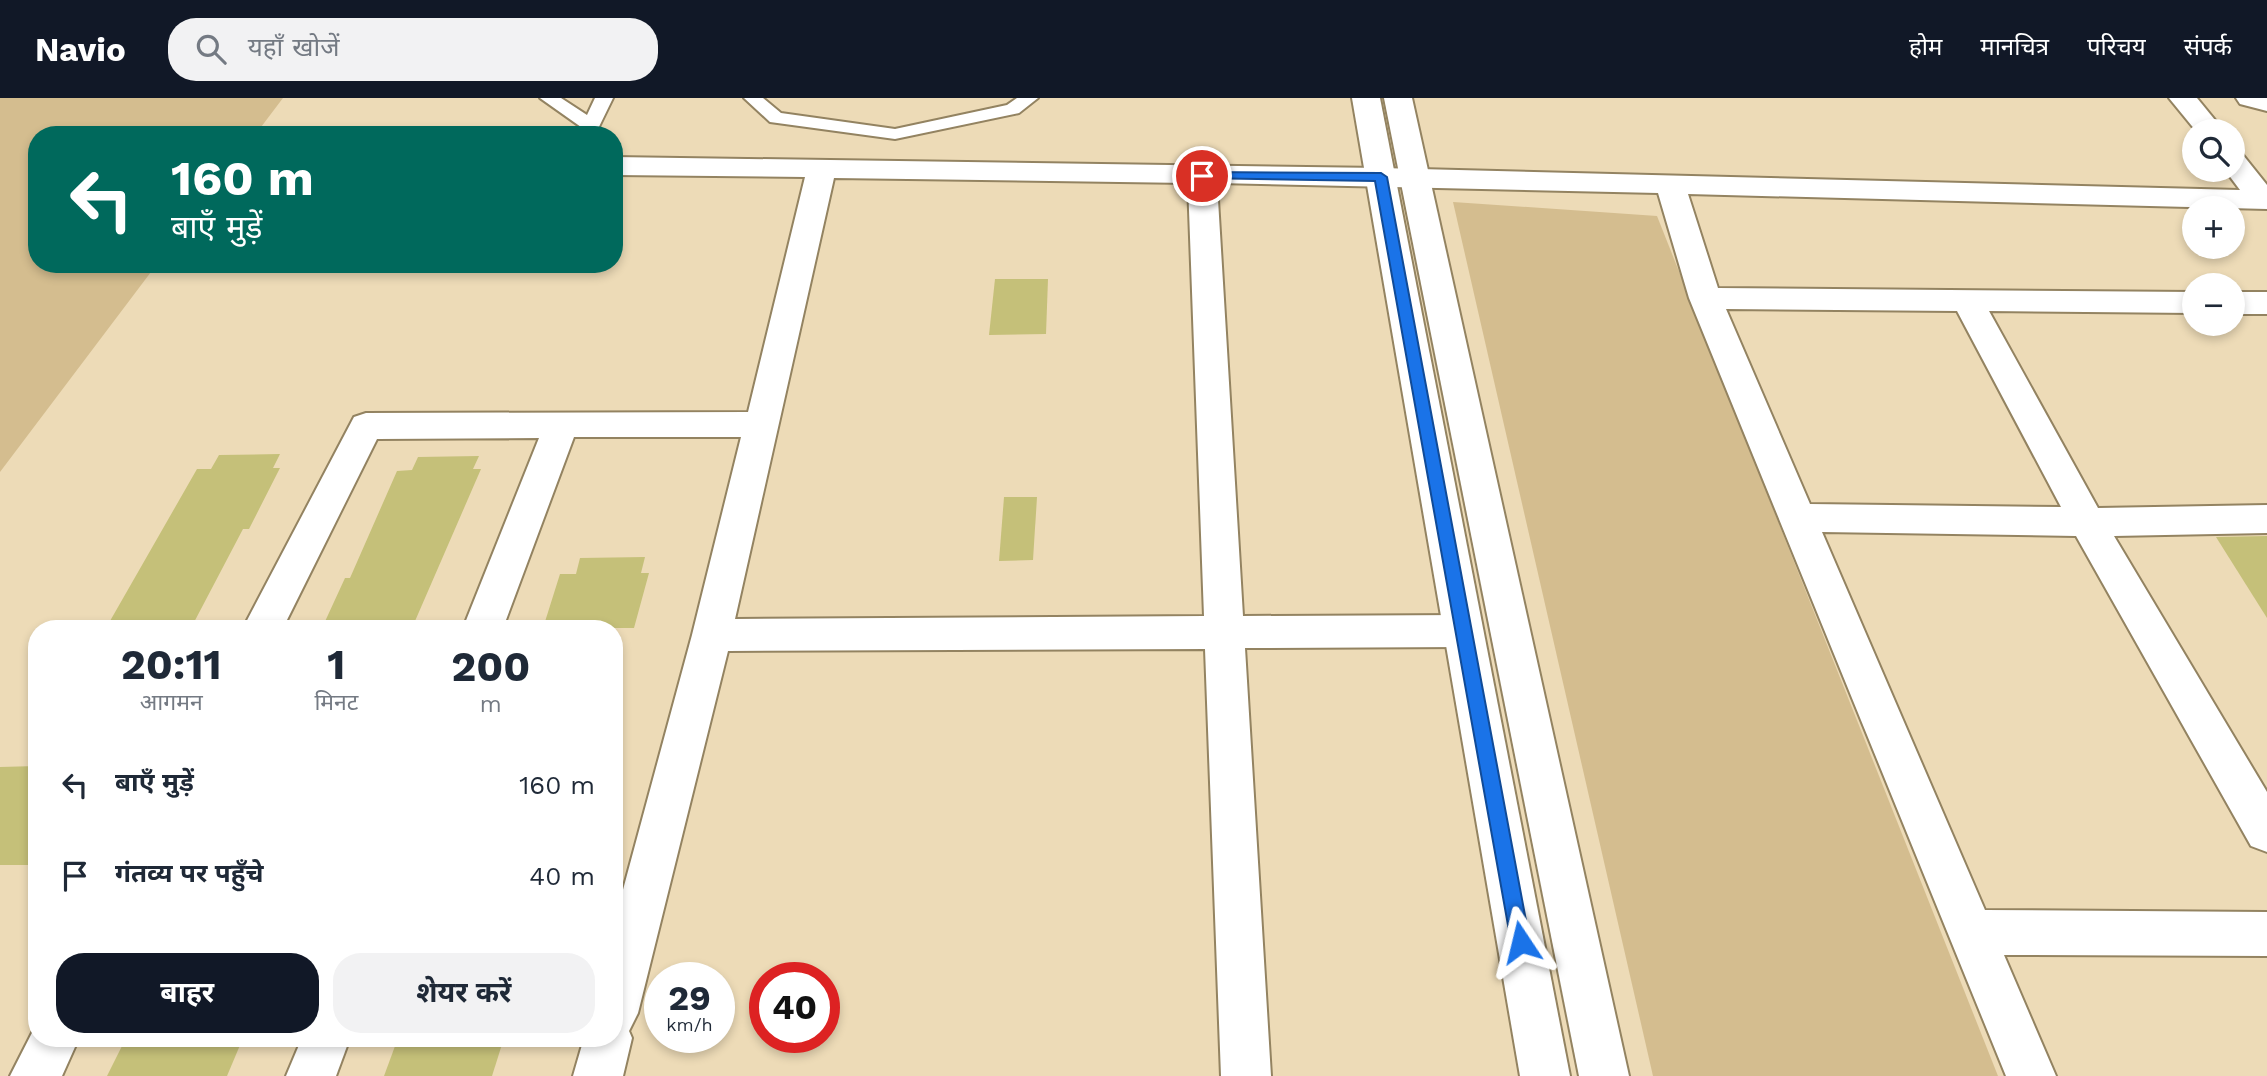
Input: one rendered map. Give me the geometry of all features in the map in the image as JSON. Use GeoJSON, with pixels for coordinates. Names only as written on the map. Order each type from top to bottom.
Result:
{"type":"FeatureCollection","features":[{"type":"Feature","properties":{"kind":"street"},"geometry":{"type":"LineString","coordinates":[[1366,98],[1397,177],[1604,1076]]}},
{"type":"Feature","properties":{"kind":"street"},"geometry":{"type":"LineString","coordinates":[[1398,98],[1397,177],[1463,631],[1545,1076]]}},
{"type":"Feature","properties":{"kind":"street"},"geometry":{"type":"LineString","coordinates":[[2183,98],[2200,119]]}},
{"type":"Feature","properties":{"kind":"street"},"geometry":{"type":"LineString","coordinates":[[2250,98],[2267,103]]}},
{"type":"Feature","properties":{"kind":"street"},"geometry":{"type":"LineString","coordinates":[[623,166],[1397,177],[2265,200]]}},
{"type":"Feature","properties":{"kind":"street"},"geometry":{"type":"LineString","coordinates":[[623,978],[712,635],[822,169]]}},
{"type":"Feature","properties":{"kind":"street"},"geometry":{"type":"LineString","coordinates":[[1202,176],[1246,1076]]}},
{"type":"Feature","properties":{"kind":"street"},"geometry":{"type":"LineString","coordinates":[[2245,176],[2265,200]]}},
{"type":"Feature","properties":{"kind":"street"},"geometry":{"type":"LineString","coordinates":[[1670,184],[1705,298],[2031,1076]]}},
{"type":"Feature","properties":{"kind":"street"},"geometry":{"type":"LineString","coordinates":[[1705,298],[2182,302]]}},
{"type":"Feature","properties":{"kind":"street"},"geometry":{"type":"LineString","coordinates":[[1966,300],[2087,522],[2267,832]]}},
{"type":"Feature","properties":{"kind":"street"},"geometry":{"type":"LineString","coordinates":[[2245,303],[2267,303]]}},
{"type":"Feature","properties":{"kind":"street"},"geometry":{"type":"LineString","coordinates":[[267,620],[366,426],[761,424]]}},
{"type":"Feature","properties":{"kind":"street"},"geometry":{"type":"LineString","coordinates":[[486,620],[561,426]]}},
{"type":"Feature","properties":{"kind":"street"},"geometry":{"type":"LineString","coordinates":[[1799,518],[2087,522],[2267,519]]}},
{"type":"Feature","properties":{"kind":"street"},"geometry":{"type":"LineString","coordinates":[[712,635],[1463,631]]}},
{"type":"Feature","properties":{"kind":"street"},"geometry":{"type":"LineString","coordinates":[[1972,932],[2267,934]]}},
{"type":"Feature","properties":{"kind":"street"},"geometry":{"type":"LineString","coordinates":[[35,1076],[50,1047]]}},
{"type":"Feature","properties":{"kind":"street"},"geometry":{"type":"LineString","coordinates":[[311,1076],[322,1047]]}},
{"type":"Feature","properties":{"kind":"street"},"geometry":{"type":"LineString","coordinates":[[598,1076],[606,1047]]}},
{"type":"Feature","properties":{"kind":"lane"},"geometry":{"type":"LineString","coordinates":[[549,98],[583,126]]}},
{"type":"Feature","properties":{"kind":"lane"},"geometry":{"type":"LineString","coordinates":[[590,126],[604,98]]}},
{"type":"Feature","properties":{"kind":"lane"},"geometry":{"type":"LineString","coordinates":[[753,98],[776,118],[895,134],[1013,109],[1029,98]]}},
{"type":"Feature","properties":{"kind":"shaded area"},"geometry":{"type":"Polygon","coordinates":[[[0,98],[283,98],[262,126],[28,126],[28,273],[150,273],[0,472],[0,98]]]}},
{"type":"Feature","properties":{"kind":"shaded area"},"geometry":{"type":"Polygon","coordinates":[[[1453,202],[1657,216],[1998,1076],[1653,1076],[1453,202]]]}},
{"type":"Feature","properties":{"kind":"building"},"geometry":{"type":"Polygon","coordinates":[[[995,279],[1048,279],[1046,334],[989,335],[995,279]]]}},
{"type":"Feature","properties":{"kind":"building"},"geometry":{"type":"Polygon","coordinates":[[[280,454],[273,468],[280,468],[249,529],[243,529],[195,620],[111,620],[197,469],[211,469],[219,455],[280,454]]]}},
{"type":"Feature","properties":{"kind":"building"},"geometry":{"type":"Polygon","coordinates":[[[479,456],[473,469],[481,469],[415,620],[326,620],[345,578],[350,578],[397,471],[412,470],[418,457],[479,456]]]}},
{"type":"Feature","properties":{"kind":"building"},"geometry":{"type":"Polygon","coordinates":[[[1004,497],[1037,497],[1033,560],[999,561],[1004,497]]]}},
{"type":"Feature","properties":{"kind":"building"},"geometry":{"type":"Polygon","coordinates":[[[2267,536],[2267,618],[2216,537],[2267,536]]]}},
{"type":"Feature","properties":{"kind":"building"},"geometry":{"type":"Polygon","coordinates":[[[645,557],[641,573],[649,573],[634,628],[623,628],[623,620],[546,620],[560,574],[576,574],[580,558],[645,557]]]}},
{"type":"Feature","properties":{"kind":"building"},"geometry":{"type":"Polygon","coordinates":[[[28,766],[28,865],[0,865],[0,767],[28,766]]]}},
{"type":"Feature","properties":{"kind":"building"},"geometry":{"type":"Polygon","coordinates":[[[122,1047],[239,1047],[227,1076],[107,1076],[122,1047]]]}},
{"type":"Feature","properties":{"kind":"building"},"geometry":{"type":"Polygon","coordinates":[[[395,1047],[501,1047],[492,1076],[384,1076],[395,1047]]]}},
{"type":"Feature","properties":{"kind":"route"},"geometry":{"type":"LineString","coordinates":[[1202,176],[1381,177],[1521,942]]}}]}
